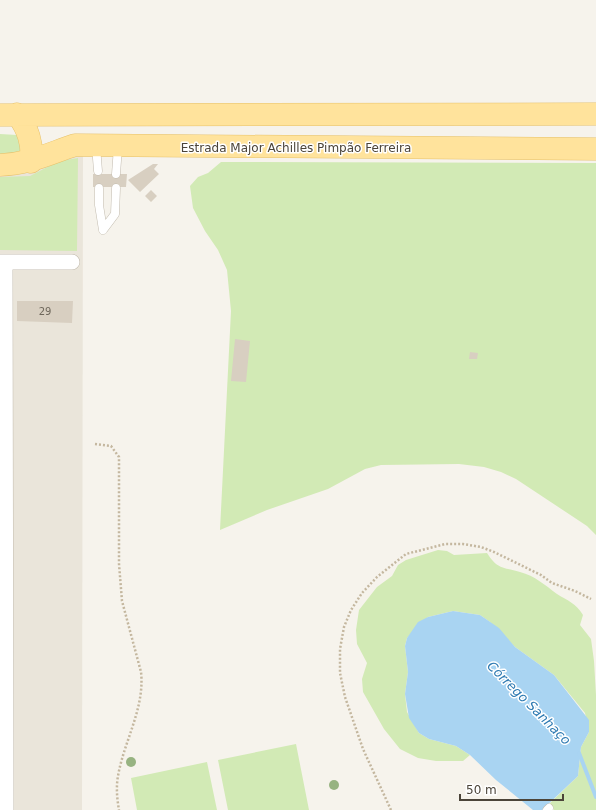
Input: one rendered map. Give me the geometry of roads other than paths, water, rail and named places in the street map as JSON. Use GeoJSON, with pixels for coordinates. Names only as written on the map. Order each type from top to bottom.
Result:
{"type":"FeatureCollection","features":[{"type":"Feature","properties":{"kind":"main road"},"geometry":{"type":"LineString","coordinates":[[167,113],[168,147]]}},
{"type":"Feature","properties":{"kind":"main road"},"geometry":{"type":"LineString","coordinates":[[8,114],[596,114]]}},
{"type":"Feature","properties":{"kind":"main road"},"geometry":{"type":"LineString","coordinates":[[8,114],[23,122],[30,139],[31,162]]}},
{"type":"Feature","properties":{"kind":"main road","name":"Estrada Major Achilles Pimpão Ferreira"},"geometry":{"type":"LineString","coordinates":[[0,165],[18,165],[31,162],[75,145],[168,147],[596,149]]}},
{"type":"Feature","properties":{"kind":"street"},"geometry":{"type":"LineString","coordinates":[[6,810],[2,262],[72,262]]}},
{"type":"Feature","properties":{"kind":"lane"},"geometry":{"type":"LineString","coordinates":[[96,146],[98,171]]}},
{"type":"Feature","properties":{"kind":"lane"},"geometry":{"type":"LineString","coordinates":[[116,174],[118,146]]}},
{"type":"Feature","properties":{"kind":"lane"},"geometry":{"type":"LineString","coordinates":[[99,188],[99,205],[103,230],[115,214],[116,188]]}},
{"type":"Feature","properties":{"kind":"water"},"geometry":{"type":"Polygon","coordinates":[[[453,611],[480,615],[499,628],[515,647],[554,675],[589,720],[589,732],[581,747],[578,776],[542,810],[533,810],[496,780],[470,755],[456,746],[429,739],[419,733],[409,718],[405,694],[408,672],[405,646],[407,638],[418,622],[428,617],[453,611]]]}},
{"type":"Feature","properties":{"kind":"waterway","name":"Córrego Sanhaço"},"geometry":{"type":"LineString","coordinates":[[579,753],[596,797]]}}]}
